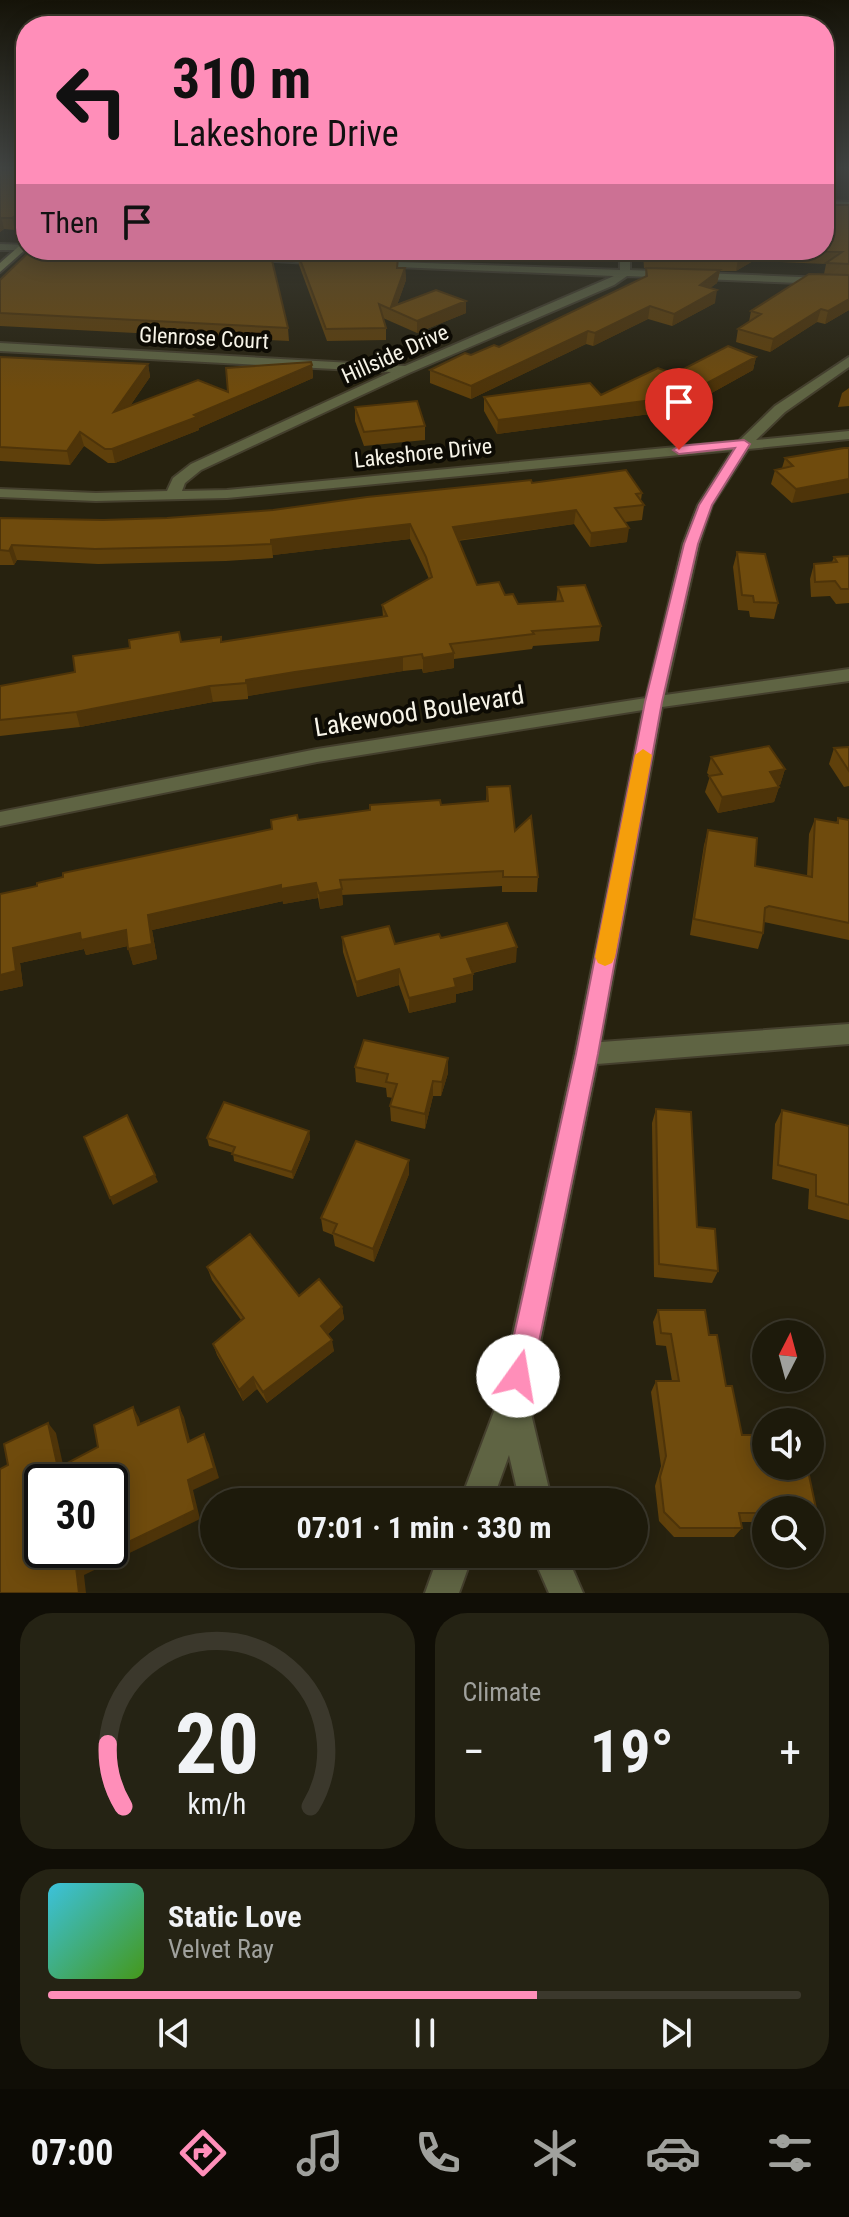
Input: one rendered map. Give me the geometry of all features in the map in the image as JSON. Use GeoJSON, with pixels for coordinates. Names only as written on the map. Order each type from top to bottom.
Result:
{"type":"FeatureCollection","features":[{"type":"Feature","properties":{"kind":"main road"},"geometry":{"type":"LineString","coordinates":[[0,269],[16,254]]}},
{"type":"Feature","properties":{"kind":"street"},"geometry":{"type":"LineString","coordinates":[[299,260],[343,262]]}},
{"type":"Feature","properties":{"kind":"street"},"geometry":{"type":"LineString","coordinates":[[625,260],[625,273]]}},
{"type":"Feature","properties":{"kind":"street"},"geometry":{"type":"LineString","coordinates":[[358,262],[849,282]]}},
{"type":"Feature","properties":{"kind":"street","name":"Hillside Drive"},"geometry":{"type":"LineString","coordinates":[[173,496],[178,481],[196,467],[405,370],[610,283],[625,273]]}},
{"type":"Feature","properties":{"kind":"street","name":"Glenrose Court"},"geometry":{"type":"LineString","coordinates":[[0,347],[405,370]]}},
{"type":"Feature","properties":{"kind":"street"},"geometry":{"type":"LineString","coordinates":[[481,1488],[513,1401],[587,1054],[654,702],[691,544],[705,505],[744,444],[780,409],[849,361]]}},
{"type":"Feature","properties":{"kind":"street","name":"Lakeshore Drive"},"geometry":{"type":"LineString","coordinates":[[0,493],[173,496],[849,435]]}},
{"type":"Feature","properties":{"kind":"street","name":"Lakewood Boulevard"},"geometry":{"type":"LineString","coordinates":[[0,819],[232,769],[449,731],[849,675]]}},
{"type":"Feature","properties":{"kind":"street"},"geometry":{"type":"LineString","coordinates":[[587,1054],[849,1034]]}},
{"type":"Feature","properties":{"kind":"street"},"geometry":{"type":"LineString","coordinates":[[513,1401],[533,1488]]}},
{"type":"Feature","properties":{"kind":"street"},"geometry":{"type":"LineString","coordinates":[[442,1593],[451,1568]]}},
{"type":"Feature","properties":{"kind":"street"},"geometry":{"type":"LineString","coordinates":[[555,1568],[566,1593]]}},
{"type":"Feature","properties":{"kind":"building"},"geometry":{"type":"Polygon","coordinates":[[[834,241],[849,241],[849,264],[826,263],[834,260],[842,252],[834,252],[834,241]]]}},
{"type":"Feature","properties":{"kind":"building"},"geometry":{"type":"Polygon","coordinates":[[[21,260],[272,260],[288,328],[0,313],[0,280],[21,260]]]}},
{"type":"Feature","properties":{"kind":"building"},"geometry":{"type":"Polygon","coordinates":[[[300,260],[398,260],[397,268],[405,268],[391,307],[436,290],[466,301],[417,321],[379,304],[386,328],[326,329],[300,260]]]}},
{"type":"Feature","properties":{"kind":"building"},"geometry":{"type":"Polygon","coordinates":[[[646,268],[720,270],[700,285],[717,290],[674,314],[650,306],[595,333],[588,331],[471,386],[430,370],[465,353],[471,355],[494,345],[499,347],[647,276],[646,268]]]}},
{"type":"Feature","properties":{"kind":"building"},"geometry":{"type":"Polygon","coordinates":[[[809,274],[849,275],[849,299],[828,311],[821,309],[773,339],[738,329],[761,314],[751,311],[809,274]]]}},
{"type":"Feature","properties":{"kind":"building"},"geometry":{"type":"Polygon","coordinates":[[[728,346],[756,357],[683,396],[498,420],[484,397],[590,383],[601,395],[658,368],[674,374],[728,346]]]}},
{"type":"Feature","properties":{"kind":"building"},"geometry":{"type":"Polygon","coordinates":[[[0,357],[148,364],[114,412],[198,380],[228,392],[226,368],[311,362],[312,365],[194,415],[197,417],[112,449],[105,449],[80,432],[67,451],[0,447],[0,357]]]}},
{"type":"Feature","properties":{"kind":"building"},"geometry":{"type":"Polygon","coordinates":[[[417,401],[425,426],[364,432],[355,407],[417,401]]]}},
{"type":"Feature","properties":{"kind":"building"},"geometry":{"type":"Polygon","coordinates":[[[849,448],[849,479],[796,489],[775,470],[793,466],[785,458],[849,448]]]}},
{"type":"Feature","properties":{"kind":"building"},"geometry":{"type":"Polygon","coordinates":[[[626,470],[642,493],[636,494],[644,505],[615,508],[629,528],[591,533],[576,510],[453,527],[477,585],[499,582],[505,595],[513,594],[518,604],[563,601],[558,587],[585,585],[601,626],[532,631],[534,634],[450,644],[454,653],[423,658],[422,654],[295,672],[76,712],[0,720],[0,686],[75,672],[73,656],[130,648],[129,640],[179,632],[181,642],[221,637],[221,642],[387,616],[382,605],[432,577],[410,524],[271,540],[271,544],[95,549],[12,545],[9,551],[0,550],[0,518],[103,520],[273,510],[626,470]]]}},
{"type":"Feature","properties":{"kind":"building"},"geometry":{"type":"Polygon","coordinates":[[[737,552],[765,554],[778,603],[754,602],[753,596],[742,595],[737,552]]]}},
{"type":"Feature","properties":{"kind":"building"},"geometry":{"type":"Polygon","coordinates":[[[849,556],[849,589],[841,589],[835,581],[815,582],[814,564],[837,562],[834,557],[849,556]]]}},
{"type":"Feature","properties":{"kind":"building"},"geometry":{"type":"Polygon","coordinates":[[[769,746],[785,769],[770,772],[779,787],[722,797],[709,776],[722,774],[711,757],[769,746]]]}},
{"type":"Feature","properties":{"kind":"building"},"geometry":{"type":"Polygon","coordinates":[[[849,747],[849,771],[834,748],[849,747]]]}},
{"type":"Feature","properties":{"kind":"building"},"geometry":{"type":"Polygon","coordinates":[[[510,786],[515,831],[531,816],[538,877],[503,877],[503,871],[340,880],[342,889],[319,893],[316,883],[281,889],[281,885],[148,915],[152,944],[128,949],[126,930],[81,940],[80,933],[13,948],[16,971],[0,975],[0,894],[37,886],[37,883],[63,877],[63,873],[272,829],[271,820],[297,815],[298,820],[370,810],[370,805],[440,800],[441,805],[488,801],[487,787],[510,786]]]}},
{"type":"Feature","properties":{"kind":"building"},"geometry":{"type":"Polygon","coordinates":[[[838,818],[849,820],[849,923],[769,906],[765,908],[763,933],[694,919],[708,830],[757,838],[755,866],[812,877],[815,819],[838,823],[838,818]]]}},
{"type":"Feature","properties":{"kind":"building"},"geometry":{"type":"Polygon","coordinates":[[[507,923],[517,947],[467,959],[473,974],[454,979],[456,987],[409,998],[399,969],[356,982],[342,937],[389,926],[395,944],[439,934],[441,938],[507,923]]]}},
{"type":"Feature","properties":{"kind":"building"},"geometry":{"type":"Polygon","coordinates":[[[364,1040],[448,1058],[442,1082],[433,1081],[425,1114],[390,1106],[397,1084],[386,1082],[388,1074],[355,1067],[364,1040]]]}},
{"type":"Feature","properties":{"kind":"building"},"geometry":{"type":"Polygon","coordinates":[[[224,1102],[309,1131],[292,1172],[232,1154],[235,1147],[207,1138],[224,1102]]]}},
{"type":"Feature","properties":{"kind":"building"},"geometry":{"type":"Polygon","coordinates":[[[656,1109],[691,1112],[697,1227],[715,1229],[718,1271],[659,1264],[656,1109]]]}},
{"type":"Feature","properties":{"kind":"building"},"geometry":{"type":"Polygon","coordinates":[[[782,1110],[849,1126],[849,1205],[816,1196],[816,1175],[778,1165],[782,1110]]]}},
{"type":"Feature","properties":{"kind":"building"},"geometry":{"type":"Polygon","coordinates":[[[127,1115],[155,1175],[110,1198],[84,1137],[127,1115]]]}},
{"type":"Feature","properties":{"kind":"building"},"geometry":{"type":"Polygon","coordinates":[[[356,1141],[409,1160],[373,1249],[333,1233],[337,1224],[321,1218],[356,1141]]]}},
{"type":"Feature","properties":{"kind":"building"},"geometry":{"type":"Polygon","coordinates":[[[250,1234],[299,1296],[319,1279],[342,1307],[321,1326],[332,1340],[263,1392],[253,1377],[239,1390],[213,1344],[244,1318],[207,1267],[250,1234]]]}},
{"type":"Feature","properties":{"kind":"building"},"geometry":{"type":"Polygon","coordinates":[[[658,1310],[705,1310],[709,1335],[717,1335],[726,1386],[732,1386],[742,1435],[752,1435],[752,1480],[810,1480],[813,1496],[752,1496],[752,1513],[739,1513],[742,1528],[680,1528],[664,1512],[660,1477],[666,1456],[656,1381],[679,1381],[671,1334],[661,1333],[658,1310]]]}},
{"type":"Feature","properties":{"kind":"building"},"geometry":{"type":"Polygon","coordinates":[[[133,1407],[138,1425],[179,1407],[188,1442],[204,1434],[214,1468],[188,1480],[195,1510],[128,1542],[128,1464],[66,1464],[98,1447],[94,1425],[133,1407]]]}},
{"type":"Feature","properties":{"kind":"building"},"geometry":{"type":"Polygon","coordinates":[[[48,1423],[57,1464],[24,1464],[24,1568],[76,1568],[79,1593],[0,1593],[0,1469],[8,1465],[4,1444],[48,1423]]]}},
{"type":"Feature","properties":{"kind":"slow traffic"},"geometry":{"type":"LineString","coordinates":[[605,957],[643,755]]}},
{"type":"Feature","properties":{"kind":"route"},"geometry":{"type":"LineString","coordinates":[[518,1376],[587,1054],[654,702],[691,544],[705,505],[744,444],[679,450]]}}]}
